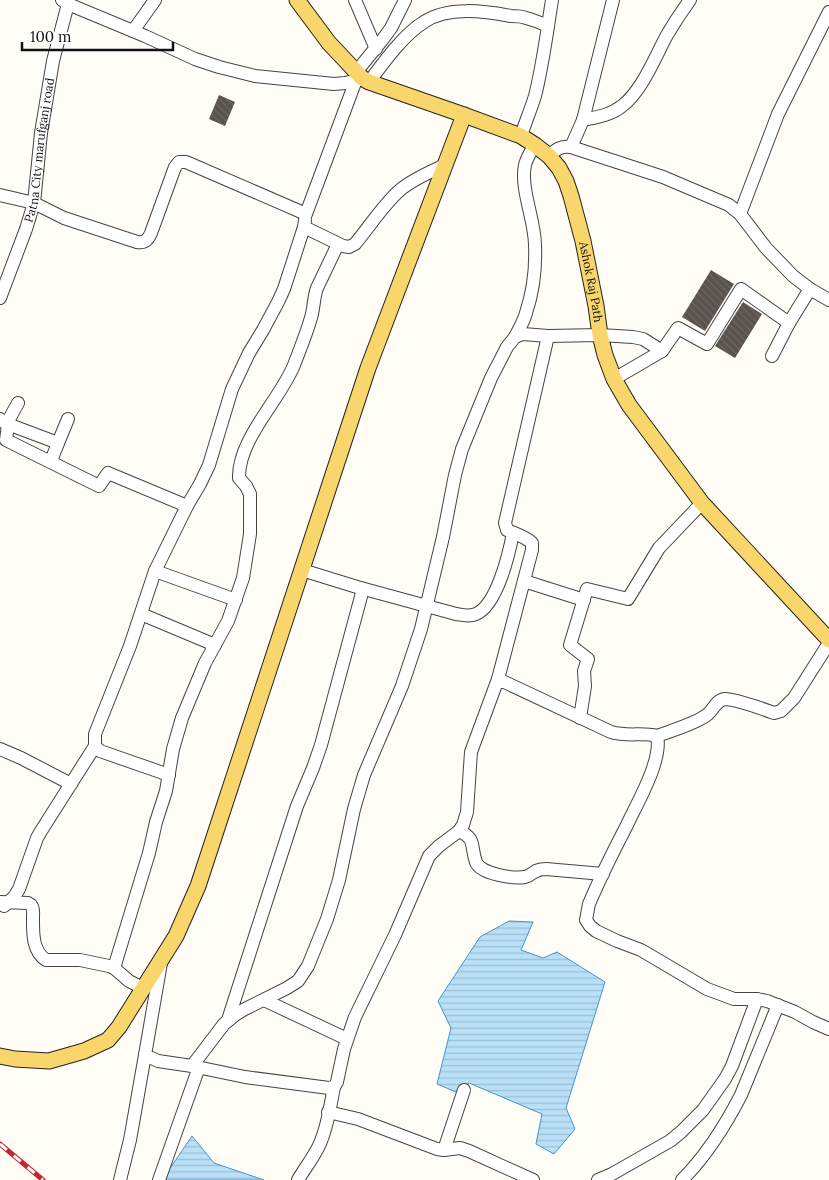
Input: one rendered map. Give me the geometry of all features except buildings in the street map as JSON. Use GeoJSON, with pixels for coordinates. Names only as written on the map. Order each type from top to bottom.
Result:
{"type":"FeatureCollection","features":[{"type":"Feature","properties":{"kind":"main road","name":"Ashok Raj Path"},"geometry":{"type":"LineString","coordinates":[[297,0],[329,43],[361,78],[521,136],[549,156],[559,168],[571,196],[583,241],[604,355],[629,405],[702,503],[829,641]]}},
{"type":"Feature","properties":{"kind":"main road"},"geometry":{"type":"LineString","coordinates":[[0,1056],[49,1061],[84,1051],[108,1040],[119,1027],[176,936],[198,886],[368,368],[464,114]]}},
{"type":"Feature","properties":{"kind":"street"},"geometry":{"type":"LineString","coordinates":[[133,31],[155,0]]}},
{"type":"Feature","properties":{"kind":"street"},"geometry":{"type":"LineString","coordinates":[[355,0],[376,49]]}},
{"type":"Feature","properties":{"kind":"street"},"geometry":{"type":"LineString","coordinates":[[3,904],[14,897],[19,889],[37,838],[95,746],[95,734],[130,646],[155,571],[209,465],[232,389],[249,353],[269,320],[284,289],[304,227],[306,214],[361,78],[376,49],[391,28],[405,0]]}},
{"type":"Feature","properties":{"kind":"street"},"geometry":{"type":"LineString","coordinates":[[521,136],[534,97],[552,0]]}},
{"type":"Feature","properties":{"kind":"street"},"geometry":{"type":"LineString","coordinates":[[571,147],[583,120],[613,0]]}},
{"type":"Feature","properties":{"kind":"street"},"geometry":{"type":"LineString","coordinates":[[583,120],[614,111],[630,98],[638,89],[668,33],[690,0]]}},
{"type":"Feature","properties":{"kind":"street"},"geometry":{"type":"LineString","coordinates":[[66,1],[195,59],[219,67],[255,76],[334,84],[345,84],[361,78],[396,49],[424,21],[438,15],[466,11],[491,12],[525,17],[548,26]]}},
{"type":"Feature","properties":{"kind":"street","name":"Patna City marufganj road"},"geometry":{"type":"LineString","coordinates":[[0,298],[34,203],[41,133],[66,1]]}},
{"type":"Feature","properties":{"kind":"street"},"geometry":{"type":"LineString","coordinates":[[740,214],[778,114],[829,12]]}},
{"type":"Feature","properties":{"kind":"street"},"geometry":{"type":"LineString","coordinates":[[159,1180],[195,1066],[216,1034],[228,1020],[298,981],[314,954],[327,919],[339,880],[362,780],[408,668],[421,629],[443,538],[460,455],[491,378],[515,338],[529,303],[536,246],[524,176],[528,155],[535,145]]}},
{"type":"Feature","properties":{"kind":"street"},"geometry":{"type":"LineString","coordinates":[[549,156],[556,149],[564,146],[571,147],[641,169],[729,204],[740,214],[766,248],[783,266],[810,289],[829,300]]}},
{"type":"Feature","properties":{"kind":"street"},"geometry":{"type":"LineString","coordinates":[[0,195],[34,203],[64,218],[143,243],[151,233],[175,167],[179,162],[186,162],[306,214]]}},
{"type":"Feature","properties":{"kind":"street"},"geometry":{"type":"LineString","coordinates":[[304,227],[338,244],[350,247],[356,244],[399,191],[416,179],[445,165]]}},
{"type":"Feature","properties":{"kind":"street"},"geometry":{"type":"LineString","coordinates":[[114,968],[166,791],[174,743],[182,718],[205,663],[223,630],[236,600],[246,566],[250,527],[250,494],[239,478],[240,466],[251,438],[294,365],[312,313],[314,295],[338,244]]}},
{"type":"Feature","properties":{"kind":"street"},"geometry":{"type":"LineString","coordinates":[[614,378],[662,351],[678,328],[707,344],[741,289],[789,323]]}},
{"type":"Feature","properties":{"kind":"street"},"geometry":{"type":"LineString","coordinates":[[772,356],[810,289]]}},
{"type":"Feature","properties":{"kind":"street"},"geometry":{"type":"LineString","coordinates":[[515,338],[522,334],[624,336],[643,339],[662,351]]}},
{"type":"Feature","properties":{"kind":"street"},"geometry":{"type":"LineString","coordinates":[[298,1180],[316,1152],[324,1130],[347,1039],[355,1017],[395,935],[429,856],[459,830],[463,825],[467,812],[471,752],[498,679],[532,550],[532,543],[528,538],[507,530],[505,523],[548,336]]}},
{"type":"Feature","properties":{"kind":"street"},"geometry":{"type":"LineString","coordinates":[[4,422],[18,403]]}},
{"type":"Feature","properties":{"kind":"street"},"geometry":{"type":"LineString","coordinates":[[51,461],[68,418]]}},
{"type":"Feature","properties":{"kind":"street"},"geometry":{"type":"LineString","coordinates":[[4,422],[8,424],[6,440],[99,486],[108,473],[187,506]]}},
{"type":"Feature","properties":{"kind":"street"},"geometry":{"type":"LineString","coordinates":[[4,422],[58,443]]}},
{"type":"Feature","properties":{"kind":"street"},"geometry":{"type":"LineString","coordinates":[[580,718],[585,686],[584,672],[588,659],[570,645],[587,590],[628,599],[658,548],[702,503]]}},
{"type":"Feature","properties":{"kind":"street"},"geometry":{"type":"LineString","coordinates":[[302,570],[426,606],[465,616],[473,615],[478,613],[488,603],[497,588],[505,566],[513,533]]}},
{"type":"Feature","properties":{"kind":"street"},"geometry":{"type":"LineString","coordinates":[[155,571],[236,600]]}},
{"type":"Feature","properties":{"kind":"street"},"geometry":{"type":"LineString","coordinates":[[524,581],[584,600]]}},
{"type":"Feature","properties":{"kind":"street"},"geometry":{"type":"LineString","coordinates":[[228,1020],[297,806],[319,752],[363,589]]}},
{"type":"Feature","properties":{"kind":"street"},"geometry":{"type":"LineString","coordinates":[[141,614],[215,645]]}},
{"type":"Feature","properties":{"kind":"street"},"geometry":{"type":"LineString","coordinates":[[498,679],[618,734],[657,736],[700,719],[708,714],[717,702],[723,699],[774,713],[781,711],[794,698],[829,641]]}},
{"type":"Feature","properties":{"kind":"street"},"geometry":{"type":"LineString","coordinates":[[657,736],[658,748],[648,780],[593,895],[586,912],[586,920],[596,931],[641,950],[701,986],[734,999],[758,999],[778,1005],[829,1029]]}},
{"type":"Feature","properties":{"kind":"street"},"geometry":{"type":"LineString","coordinates":[[95,746],[100,751],[110,755],[169,774]]}},
{"type":"Feature","properties":{"kind":"street"},"geometry":{"type":"LineString","coordinates":[[0,749],[71,784]]}},
{"type":"Feature","properties":{"kind":"street"},"geometry":{"type":"LineString","coordinates":[[459,830],[471,838],[476,864],[487,872],[525,877],[538,870],[546,869],[603,874]]}},
{"type":"Feature","properties":{"kind":"street"},"geometry":{"type":"LineString","coordinates":[[3,904],[31,904],[37,952],[41,957],[46,960],[80,960],[109,966],[143,988]]}},
{"type":"Feature","properties":{"kind":"street"},"geometry":{"type":"LineString","coordinates":[[120,1180],[130,1140],[162,958]]}},
{"type":"Feature","properties":{"kind":"street"},"geometry":{"type":"LineString","coordinates":[[598,1180],[670,1141],[703,1110],[732,1066],[758,999]]}},
{"type":"Feature","properties":{"kind":"street"},"geometry":{"type":"LineString","coordinates":[[264,1000],[347,1039]]}},
{"type":"Feature","properties":{"kind":"street"},"geometry":{"type":"LineString","coordinates":[[682,1180],[701,1158],[734,1109],[778,1005]]}},
{"type":"Feature","properties":{"kind":"street"},"geometry":{"type":"LineString","coordinates":[[145,1055],[158,1061],[195,1066],[245,1077],[329,1088],[334,1087]]}},
{"type":"Feature","properties":{"kind":"street"},"geometry":{"type":"LineString","coordinates":[[444,1150],[464,1090]]}},
{"type":"Feature","properties":{"kind":"street"},"geometry":{"type":"LineString","coordinates":[[328,1112],[358,1119],[437,1149],[460,1148],[469,1150],[533,1180]]}},
{"type":"Feature","properties":{"kind":"water"},"geometry":{"type":"Polygon","coordinates":[[[509,921],[533,922],[521,950],[543,958],[557,952],[605,982],[566,1108],[575,1129],[554,1154],[536,1144],[542,1114],[469,1083],[456,1092],[437,1084],[451,1028],[438,1001],[480,937],[509,921]]]}},
{"type":"Feature","properties":{"kind":"water"},"geometry":{"type":"Polygon","coordinates":[[[192,1136],[214,1163],[264,1180],[162,1180],[192,1136]]]}},
{"type":"Feature","properties":{"kind":"railway"},"geometry":{"type":"LineString","coordinates":[[0,1144],[43,1180]]}}]}
